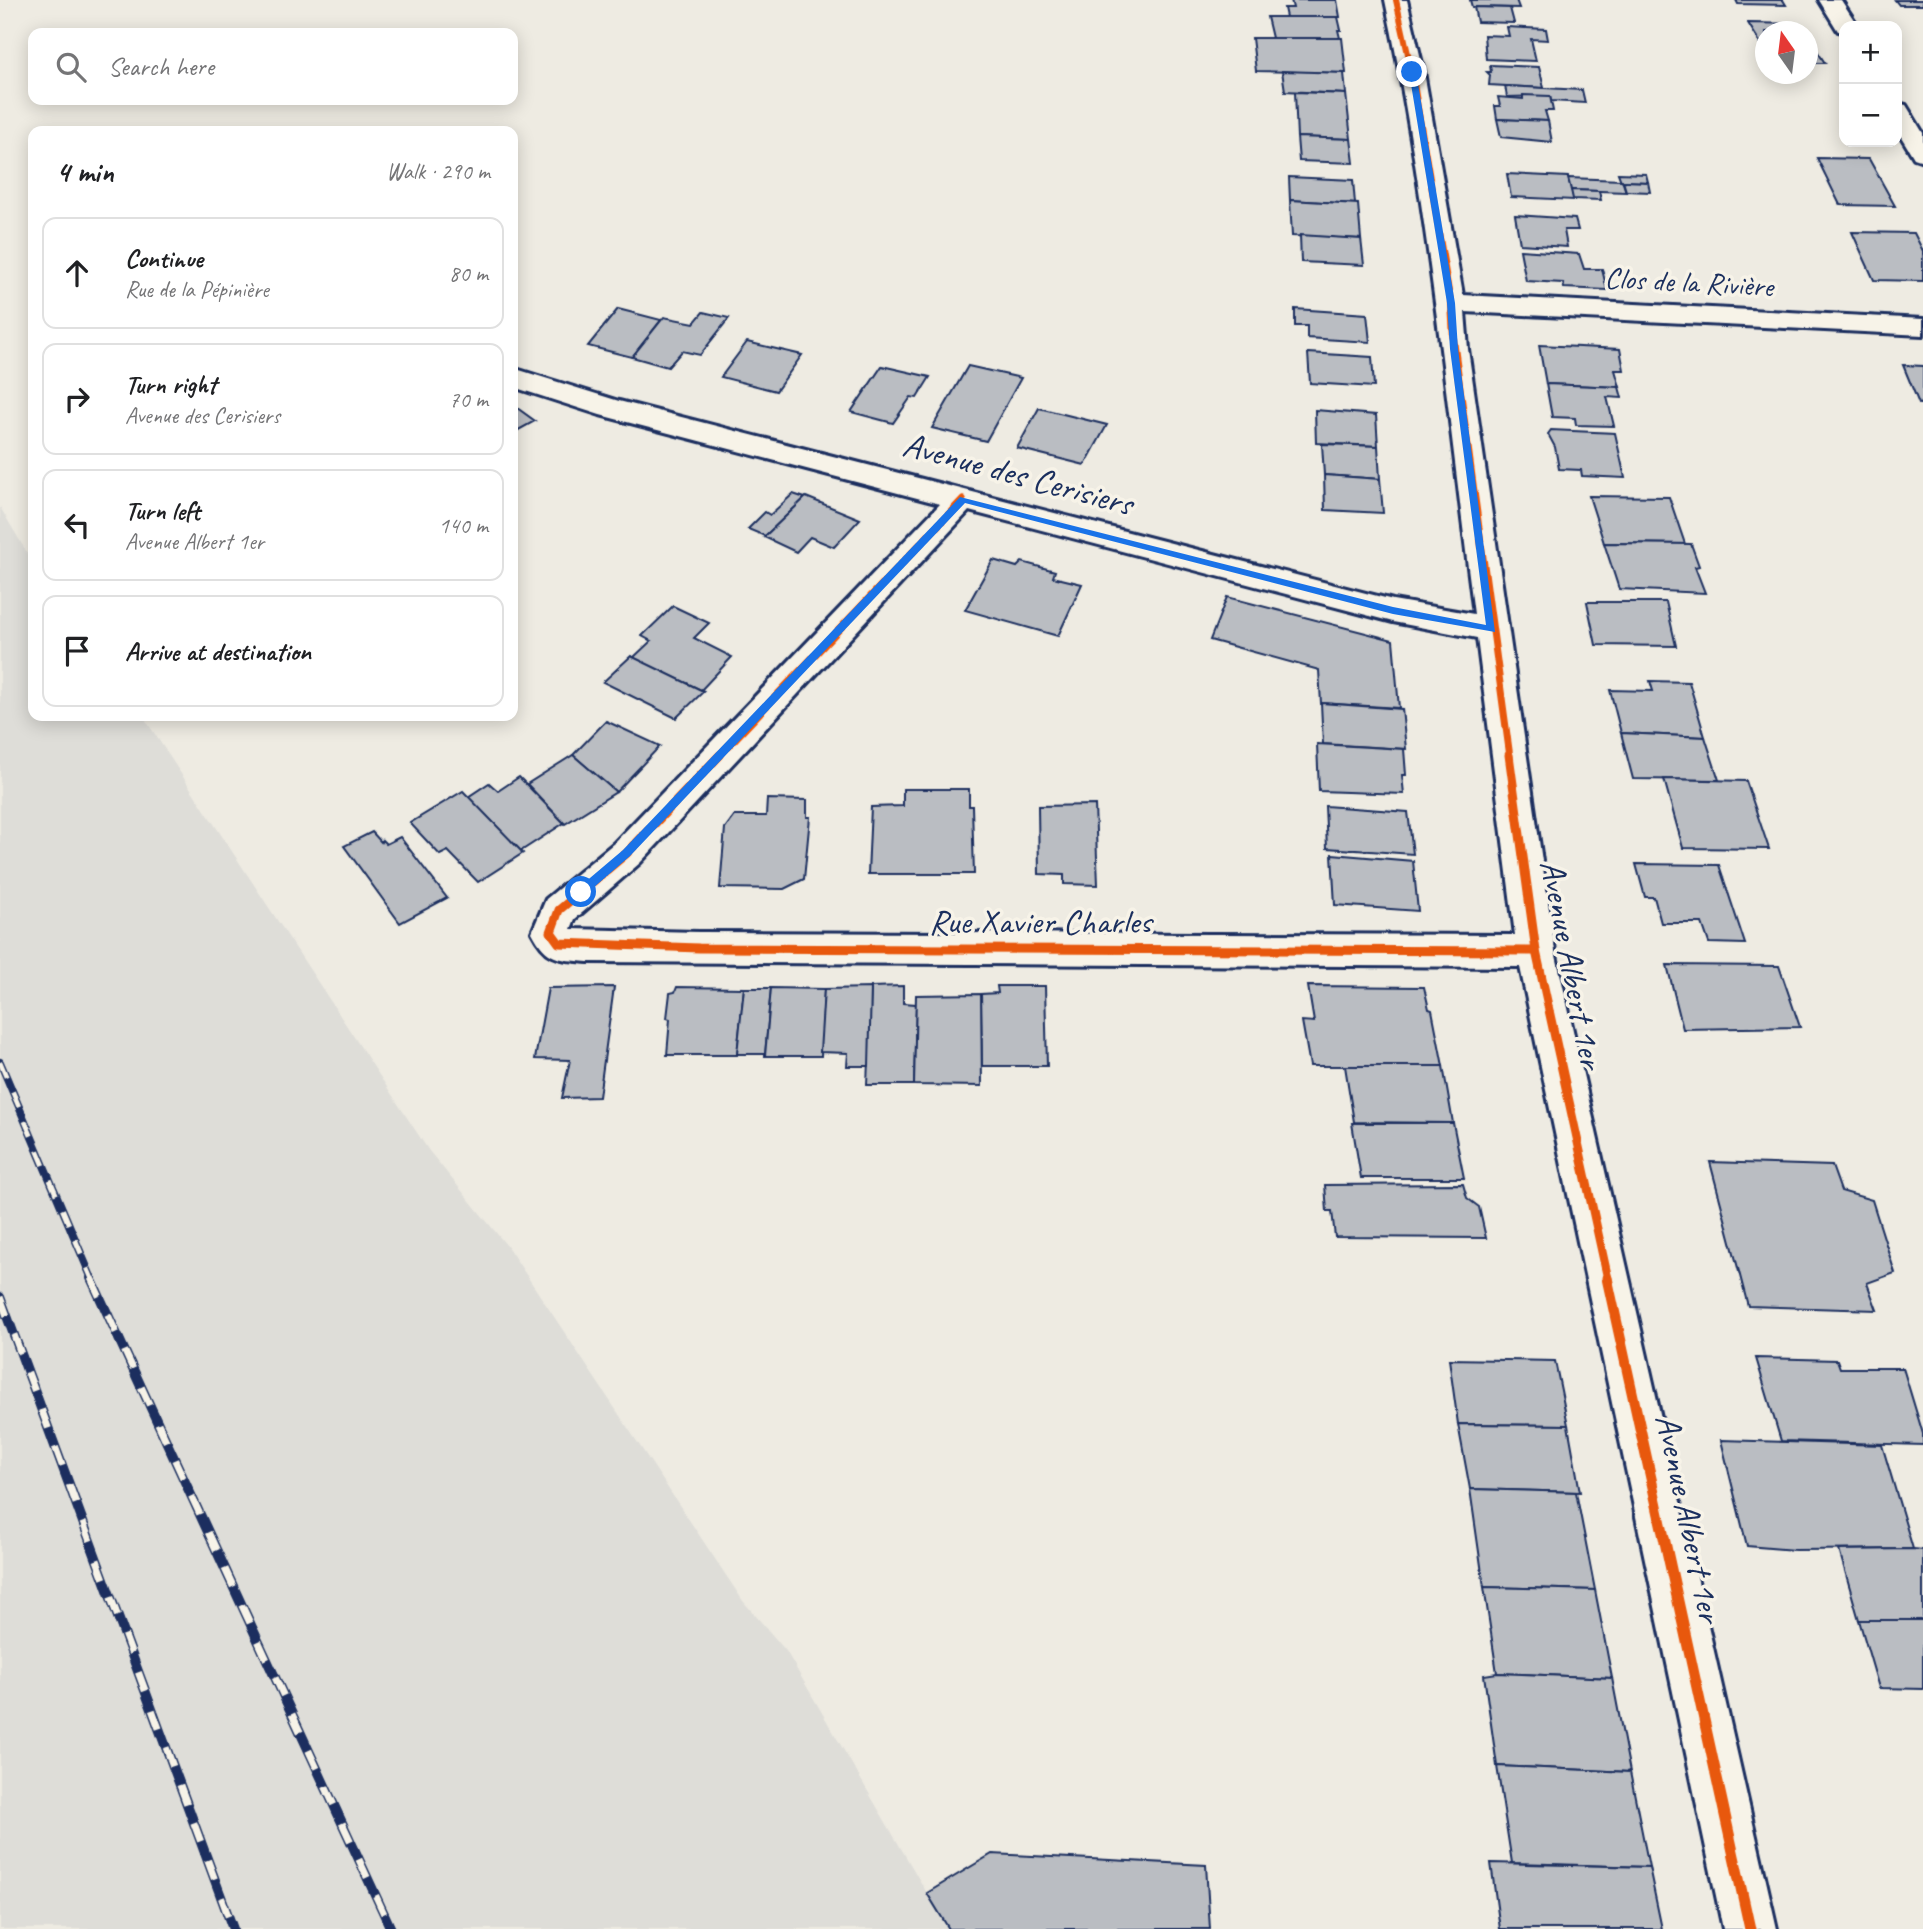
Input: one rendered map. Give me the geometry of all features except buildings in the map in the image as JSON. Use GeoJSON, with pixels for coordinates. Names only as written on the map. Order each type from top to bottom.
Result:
{"type":"FeatureCollection","features":[{"type":"Feature","properties":{"kind":"street","name":"Avenue Albert 1er"},"geometry":{"type":"LineString","coordinates":[[1396,0],[1412,72],[1451,303],[1454,349],[1536,951],[1750,1929]]}},
{"type":"Feature","properties":{"kind":"street"},"geometry":{"type":"LineString","coordinates":[[1830,0],[1843,21]]}},
{"type":"Feature","properties":{"kind":"street"},"geometry":{"type":"LineString","coordinates":[[1902,118],[1923,153]]}},
{"type":"Feature","properties":{"kind":"street","name":"Clos de la Rivière"},"geometry":{"type":"LineString","coordinates":[[1451,303],[1923,327]]}},
{"type":"Feature","properties":{"kind":"street","name":"Avenue des Cerisiers"},"geometry":{"type":"LineString","coordinates":[[520,379],[610,408],[1393,611],[1492,629]]}},
{"type":"Feature","properties":{"kind":"street","name":"Rue Xavier Charles"},"geometry":{"type":"LineString","coordinates":[[963,499],[626,853],[559,910],[551,932],[559,943],[588,946],[1536,951]]}},
{"type":"Feature","properties":{"kind":"shaded area"},"geometry":{"type":"Polygon","coordinates":[[[0,507],[28,555],[28,721],[146,721],[429,1151],[507,1246],[743,1601],[786,1651],[948,1929],[0,1929],[0,507]]]}},
{"type":"Feature","properties":{"kind":"railway"},"geometry":{"type":"LineString","coordinates":[[0,1062],[92,1279]]}},
{"type":"Feature","properties":{"kind":"railway"},"geometry":{"type":"LineString","coordinates":[[91,1278],[391,1929]]}},
{"type":"Feature","properties":{"kind":"railway"},"geometry":{"type":"LineString","coordinates":[[0,1297],[233,1929]]}},
{"type":"Feature","properties":{"kind":"cycle path"},"geometry":{"type":"LineString","coordinates":[[1396,0],[1412,72],[1451,303],[1454,349],[1536,951],[1750,1929]]}},
{"type":"Feature","properties":{"kind":"cycle path"},"geometry":{"type":"LineString","coordinates":[[963,499],[627,853],[559,910],[551,932],[559,943],[699,948],[1536,951]]}},
{"type":"Feature","properties":{"kind":"route"},"geometry":{"type":"LineString","coordinates":[[581,892],[626,853],[963,499],[1393,611],[1492,629],[1454,349],[1451,303],[1412,72]]}}]}
